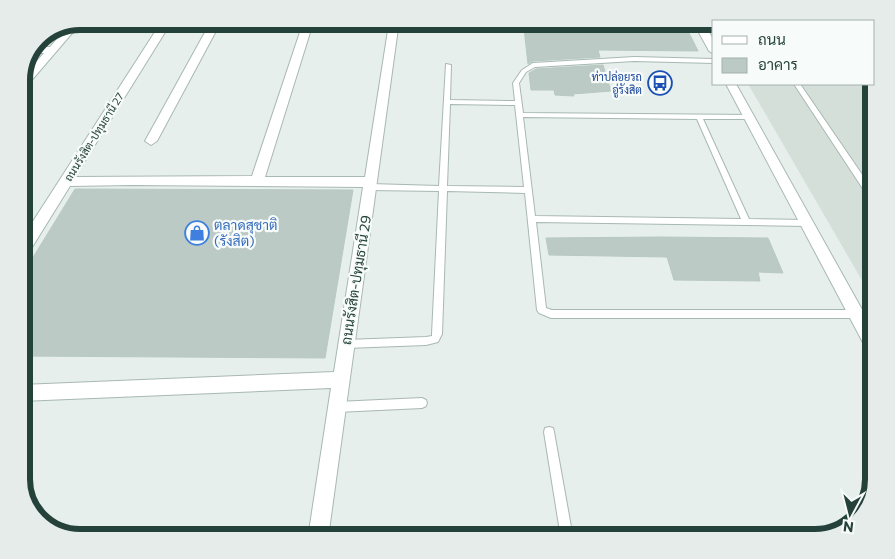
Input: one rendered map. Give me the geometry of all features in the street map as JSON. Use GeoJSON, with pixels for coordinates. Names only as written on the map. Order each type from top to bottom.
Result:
{"type":"FeatureCollection","features":[{"type":"Feature","properties":{"kind":"street","name":"ถนนรังสิต-ปทุมธานี 27"},"geometry":{"type":"LineString","coordinates":[[30,239],[161,30]]}},
{"type":"Feature","properties":{"kind":"street"},"geometry":{"type":"LineString","coordinates":[[151,141],[211,30]]}},
{"type":"Feature","properties":{"kind":"street"},"geometry":{"type":"LineString","coordinates":[[257,180],[306,30]]}},
{"type":"Feature","properties":{"kind":"street","name":"ถนนรังสิต-ปทุมธานี 29"},"geometry":{"type":"LineString","coordinates":[[319,529],[392,30]]}},
{"type":"Feature","properties":{"kind":"street"},"geometry":{"type":"LineString","coordinates":[[703,30],[712,48]]}},
{"type":"Feature","properties":{"kind":"street"},"geometry":{"type":"LineString","coordinates":[[31,70],[68,32]]}},
{"type":"Feature","properties":{"kind":"street"},"geometry":{"type":"LineString","coordinates":[[40,50],[52,50]]}},
{"type":"Feature","properties":{"kind":"street"},"geometry":{"type":"LineString","coordinates":[[732,85],[865,330]]}},
{"type":"Feature","properties":{"kind":"street"},"geometry":{"type":"LineString","coordinates":[[66,182],[257,180],[370,184]]}},
{"type":"Feature","properties":{"kind":"street"},"geometry":{"type":"LineString","coordinates":[[30,393],[342,380]]}},
{"type":"Feature","properties":{"kind":"lane"},"geometry":{"type":"LineString","coordinates":[[712,61],[625,59],[533,65],[524,71],[516,83],[541,307],[545,313],[856,314]]}},
{"type":"Feature","properties":{"kind":"lane"},"geometry":{"type":"LineString","coordinates":[[346,344],[426,341],[435,338],[438,330],[448,65]]}},
{"type":"Feature","properties":{"kind":"lane"},"geometry":{"type":"LineString","coordinates":[[798,85],[865,186]]}},
{"type":"Feature","properties":{"kind":"lane"},"geometry":{"type":"LineString","coordinates":[[446,102],[518,103]]}},
{"type":"Feature","properties":{"kind":"lane"},"geometry":{"type":"LineString","coordinates":[[519,115],[750,117]]}},
{"type":"Feature","properties":{"kind":"lane"},"geometry":{"type":"LineString","coordinates":[[699,117],[746,221]]}},
{"type":"Feature","properties":{"kind":"lane"},"geometry":{"type":"LineString","coordinates":[[370,184],[527,190]]}},
{"type":"Feature","properties":{"kind":"lane"},"geometry":{"type":"LineString","coordinates":[[531,219],[807,223]]}},
{"type":"Feature","properties":{"kind":"lane"},"geometry":{"type":"LineString","coordinates":[[337,407],[422,403]]}},
{"type":"Feature","properties":{"kind":"lane"},"geometry":{"type":"LineString","coordinates":[[549,432],[565,529]]}},
{"type":"Feature","properties":{"kind":"shaded area"},"geometry":{"type":"Polygon","coordinates":[[[749,85],[865,85],[865,286],[749,85]]]}},
{"type":"Feature","properties":{"kind":"building"},"geometry":{"type":"Polygon","coordinates":[[[524,30],[688,30],[698,51],[598,50],[600,57],[533,61],[528,64],[524,30]]]}},
{"type":"Feature","properties":{"kind":"building"},"geometry":{"type":"Polygon","coordinates":[[[603,65],[611,91],[573,94],[574,96],[555,95],[554,90],[531,90],[529,73],[536,69],[603,65]]]}},
{"type":"Feature","properties":{"kind":"building","name":"ตลาดสุชาติ (รังสิต)"},"geometry":{"type":"Polygon","coordinates":[[[75,189],[353,190],[325,358],[30,356],[30,262],[75,189]]]}},
{"type":"Feature","properties":{"kind":"building"},"geometry":{"type":"Polygon","coordinates":[[[546,238],[768,238],[783,273],[758,272],[760,281],[674,280],[667,257],[549,255],[546,238]]]}},
{"type":"Feature","properties":{"kind":"place","name":"ท่าปล่อยรถ อู่รังสิต"},"geometry":{"type":"Point","coordinates":[660,83]}},
{"type":"Feature","properties":{"kind":"place","name":"ตลาดสุชาติ (รังสิต)"},"geometry":{"type":"Point","coordinates":[197,233]}}]}
